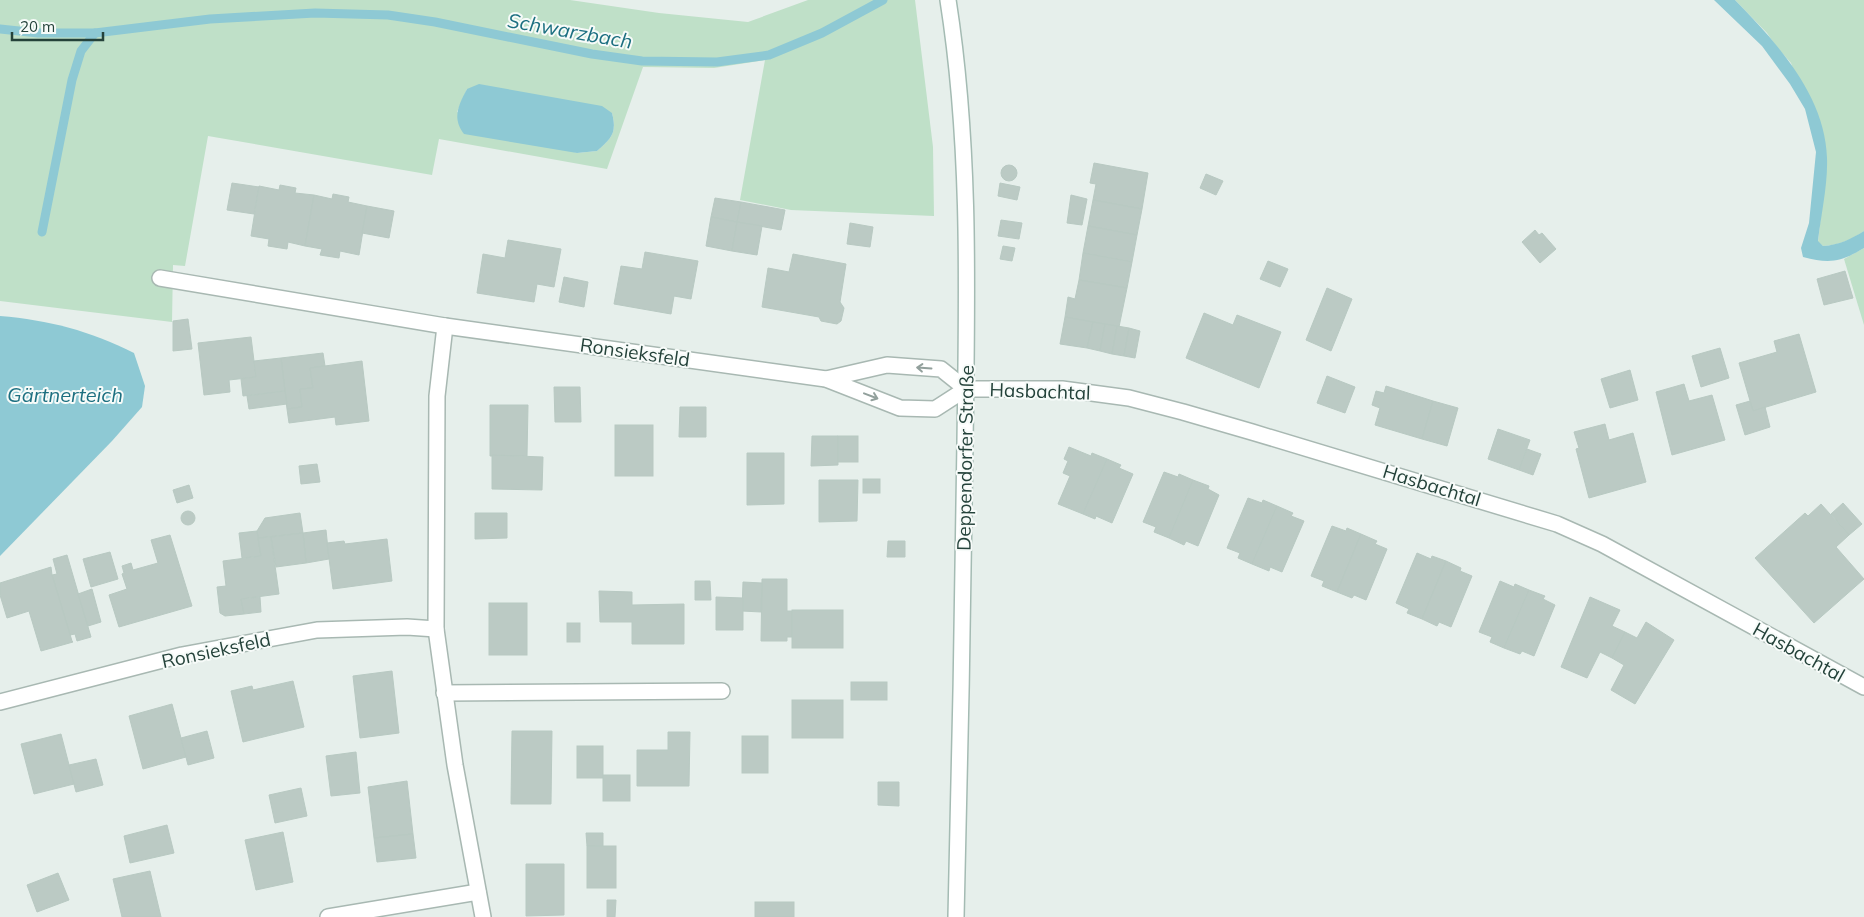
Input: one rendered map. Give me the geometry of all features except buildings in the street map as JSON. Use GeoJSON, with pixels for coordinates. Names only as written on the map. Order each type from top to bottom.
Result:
{"type":"FeatureCollection","features":[{"type":"Feature","properties":{"kind":"street","name":"Deppendorfer Straße"},"geometry":{"type":"LineString","coordinates":[[948,0],[963,130],[966,293],[966,389],[956,917]]}},
{"type":"Feature","properties":{"kind":"street","name":"Ronsieksfeld"},"geometry":{"type":"LineString","coordinates":[[160,278],[445,326],[826,379],[900,408],[935,409],[966,389],[941,369],[887,365],[826,379]]}},
{"type":"Feature","properties":{"kind":"street"},"geometry":{"type":"LineString","coordinates":[[445,326],[437,396],[436,629],[455,765],[483,917]]}},
{"type":"Feature","properties":{"kind":"street","name":"Hasbachtal"},"geometry":{"type":"LineString","coordinates":[[966,389],[1062,389],[1129,398],[1252,432],[1557,524],[1602,544],[1864,687]]}},
{"type":"Feature","properties":{"kind":"street","name":"Ronsieksfeld"},"geometry":{"type":"LineString","coordinates":[[0,702],[182,655],[317,630],[407,627],[436,629]]}},
{"type":"Feature","properties":{"kind":"street"},"geometry":{"type":"LineString","coordinates":[[444,693],[722,691]]}},
{"type":"Feature","properties":{"kind":"street"},"geometry":{"type":"LineString","coordinates":[[328,917],[478,892]]}},
{"type":"Feature","properties":{"kind":"green space"},"geometry":{"type":"Polygon","coordinates":[[[0,0],[570,0],[659,13],[748,22],[808,0],[915,0],[933,147],[934,216],[791,210],[740,200],[765,60],[714,68],[643,67],[607,169],[439,139],[432,175],[208,136],[185,266],[173,265],[172,322],[0,301],[0,0]],[[467,89],[457,112],[577,153],[597,151],[610,139],[614,126],[612,113],[467,89]]]}},
{"type":"Feature","properties":{"kind":"green space"},"geometry":{"type":"Polygon","coordinates":[[[1735,0],[1864,0],[1864,231],[1850,239],[1834,245],[1823,246],[1818,242],[1827,160],[1791,63],[1767,33],[1735,0]]]}},
{"type":"Feature","properties":{"kind":"green space"},"geometry":{"type":"Polygon","coordinates":[[[1864,248],[1864,325],[1844,259],[1864,248]]]}},
{"type":"Feature","properties":{"kind":"water"},"geometry":{"type":"Polygon","coordinates":[[[1714,0],[1735,0],[1767,34],[1796,72],[1818,113],[1824,135],[1827,168],[1818,241],[1823,246],[1840,243],[1864,231],[1864,248],[1842,259],[1821,261],[1803,257],[1801,248],[1809,223],[1816,152],[1805,109],[1790,84],[1762,46],[1714,0]]]}},
{"type":"Feature","properties":{"kind":"water"},"geometry":{"type":"Polygon","coordinates":[[[479,84],[602,106],[612,113],[614,126],[612,135],[597,151],[577,153],[464,134],[458,123],[459,106],[467,89],[479,84]]]}},
{"type":"Feature","properties":{"kind":"water","name":"Gärtnerteich"},"geometry":{"type":"Polygon","coordinates":[[[0,316],[35,320],[69,328],[118,345],[134,353],[145,386],[142,407],[112,441],[0,556],[0,316]]]}},
{"type":"Feature","properties":{"kind":"waterway","name":"Schwarzbach"},"geometry":{"type":"LineString","coordinates":[[0,29],[38,33],[95,33],[210,19],[315,13],[388,15],[435,22],[592,54],[642,61],[717,62],[769,55],[822,33],[883,0]]}},
{"type":"Feature","properties":{"kind":"waterway"},"geometry":{"type":"LineString","coordinates":[[42,232],[72,80],[81,51],[95,33]]}}]}
